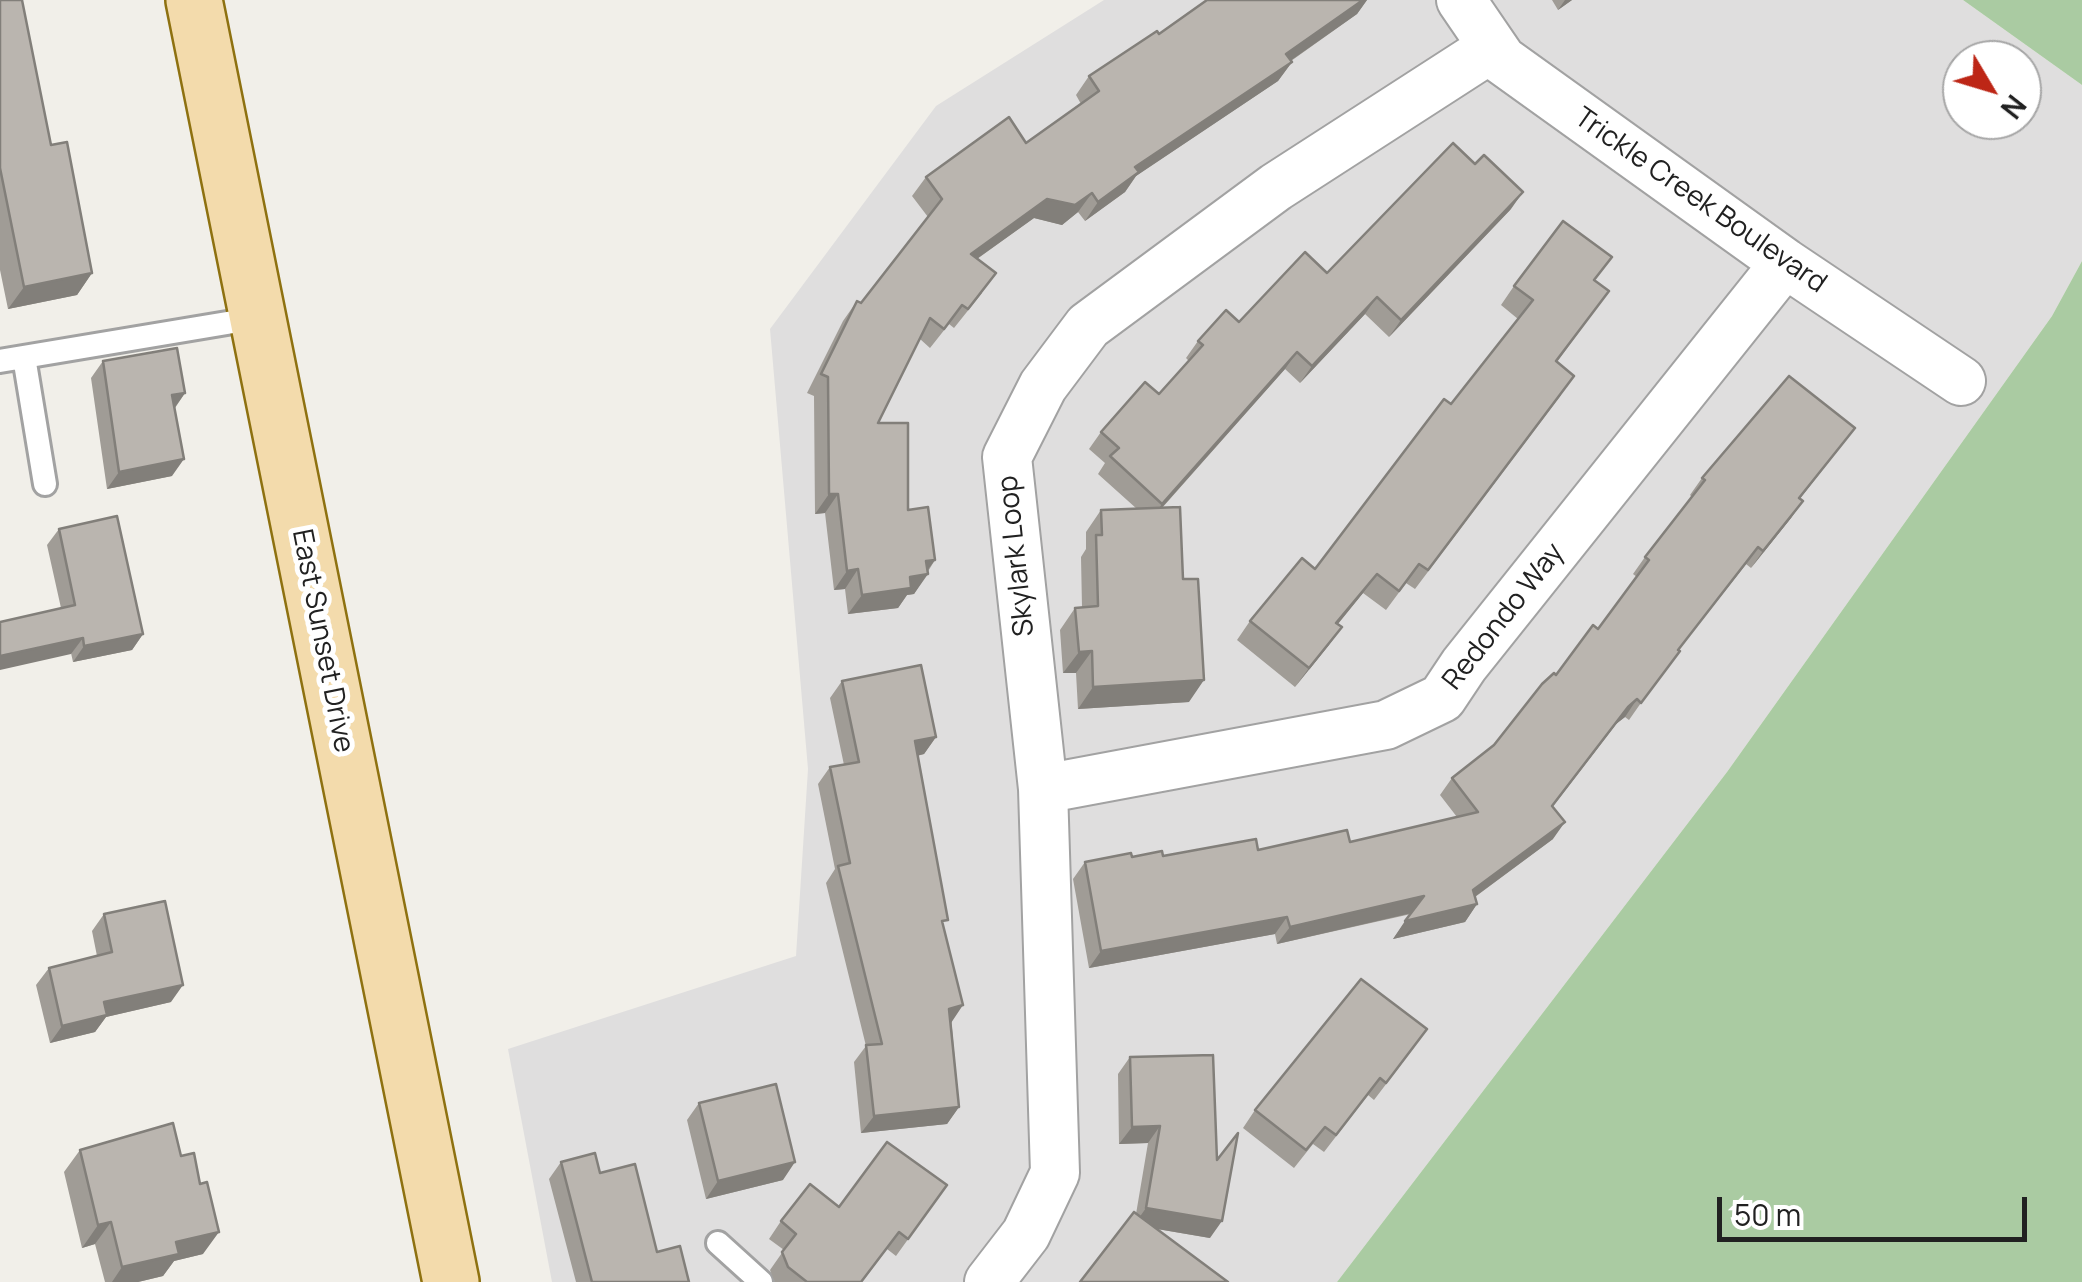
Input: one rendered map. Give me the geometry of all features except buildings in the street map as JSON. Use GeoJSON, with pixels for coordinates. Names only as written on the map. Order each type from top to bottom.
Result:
{"type":"FeatureCollection","features":[{"type":"Feature","properties":{"kind":"main road","name":"East Sunset Drive"},"geometry":{"type":"LineString","coordinates":[[194,0],[451,1282]]}},
{"type":"Feature","properties":{"kind":"street","name":"Trickle Creek Boulevard"},"geometry":{"type":"LineString","coordinates":[[1461,0],[1502,60],[1960,381]]}},
{"type":"Feature","properties":{"kind":"street","name":"Skylark Loop"},"geometry":{"type":"LineString","coordinates":[[989,1282],[1026,1234],[1055,1173],[1043,789],[1007,457],[1042,386],[1088,326],[1276,187],[1493,47]]}},
{"type":"Feature","properties":{"kind":"street","name":"Redondo Way"},"geometry":{"type":"LineString","coordinates":[[1043,789],[1386,726],[1442,698],[1464,665],[1785,262]]}},
{"type":"Feature","properties":{"kind":"lane"},"geometry":{"type":"LineString","coordinates":[[0,360],[258,318]]}},
{"type":"Feature","properties":{"kind":"lane"},"geometry":{"type":"LineString","coordinates":[[24,356],[45,484]]}},
{"type":"Feature","properties":{"kind":"lane"},"geometry":{"type":"LineString","coordinates":[[718,1243],[761,1282]]}},
{"type":"Feature","properties":{"kind":"shaded area"},"geometry":{"type":"Polygon","coordinates":[[[1104,0],[1963,0],[2019,40],[1942,40],[1942,140],[2042,140],[2042,56],[2082,85],[2082,261],[2052,316],[1727,772],[1337,1282],[552,1282],[508,1049],[796,956],[808,769],[770,329],[936,106],[1104,0]]]}},
{"type":"Feature","properties":{"kind":"green space"},"geometry":{"type":"Polygon","coordinates":[[[1963,0],[2082,0],[2082,85],[2042,56],[2042,40],[2019,40],[1963,0]]]}},
{"type":"Feature","properties":{"kind":"green space"},"geometry":{"type":"Polygon","coordinates":[[[2082,261],[2082,1282],[1337,1282],[1727,772],[2052,316],[2082,261]]]}}]}
